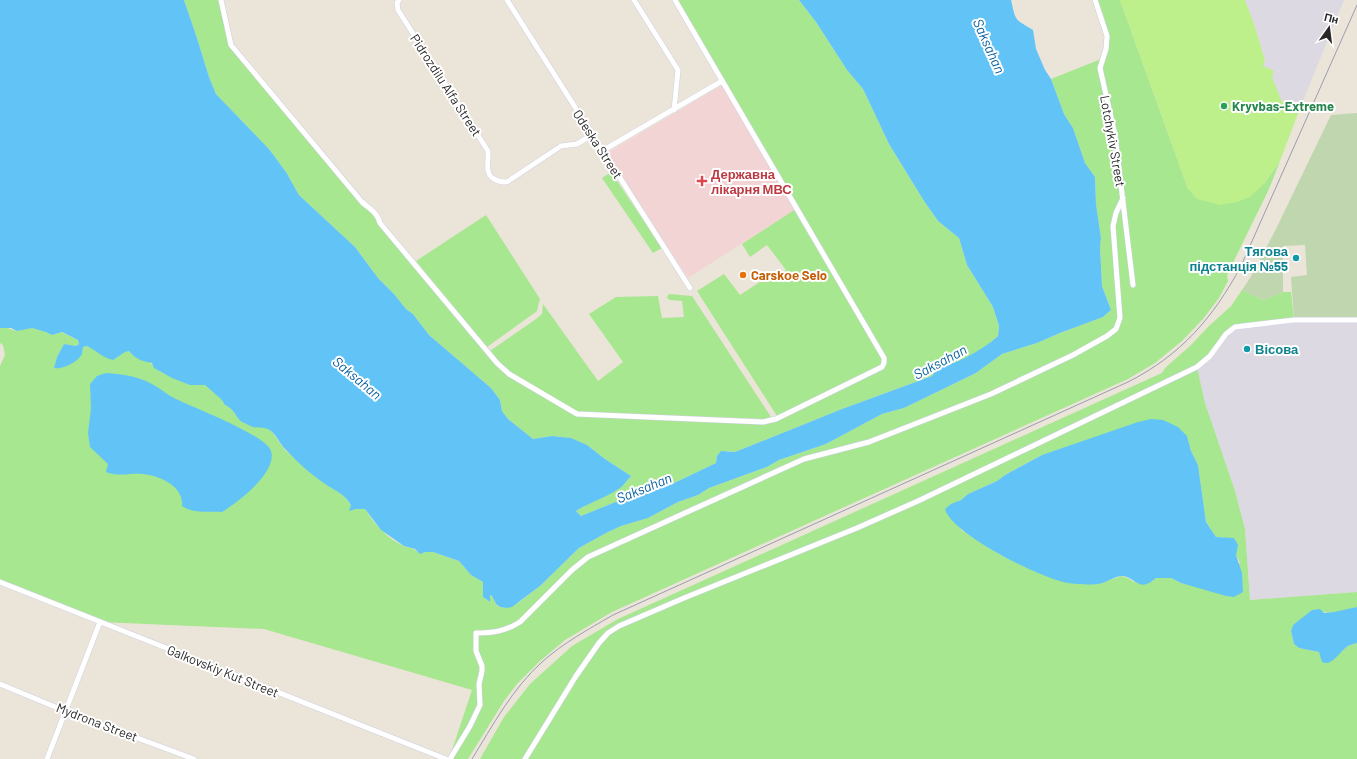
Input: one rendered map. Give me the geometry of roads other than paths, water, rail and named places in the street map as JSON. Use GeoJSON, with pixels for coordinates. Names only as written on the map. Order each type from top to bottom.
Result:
{"type":"FeatureCollection","features":[{"type":"Feature","properties":{"kind":"street"},"geometry":{"type":"LineString","coordinates":[[221,0],[231,45],[362,202],[375,212],[379,217],[380,223],[497,364],[509,374],[578,414],[763,422],[776,419],[882,367],[884,358],[674,0]]}},
{"type":"Feature","properties":{"kind":"street","name":"Pidrozdilu Alfa Street"},"geometry":{"type":"LineString","coordinates":[[399,0],[397,3],[398,10],[488,151],[488,173],[491,177],[502,182],[507,182],[561,146],[576,144],[592,135]]}},
{"type":"Feature","properties":{"kind":"street","name":"Odeska Street"},"geometry":{"type":"LineString","coordinates":[[507,0],[690,288]]}},
{"type":"Feature","properties":{"kind":"street"},"geometry":{"type":"LineString","coordinates":[[634,0],[678,70],[674,110]]}},
{"type":"Feature","properties":{"kind":"street","name":"Lotchykiv Street"},"geometry":{"type":"LineString","coordinates":[[1095,0],[1107,36],[1106,49],[1100,68],[1115,135],[1133,285]]}},
{"type":"Feature","properties":{"kind":"street"},"geometry":{"type":"LineString","coordinates":[[602,151],[722,81]]}},
{"type":"Feature","properties":{"kind":"street"},"geometry":{"type":"LineString","coordinates":[[450,759],[470,726],[480,705],[479,684],[482,666],[476,651],[476,633],[502,631],[520,622],[572,570],[588,558],[804,459],[869,442],[991,394],[1073,355],[1107,336],[1116,329],[1120,318],[1113,226],[1116,213],[1123,198]]}},
{"type":"Feature","properties":{"kind":"street"},"geometry":{"type":"LineString","coordinates":[[525,759],[576,676],[599,643],[608,633],[619,626],[857,528],[918,501],[1197,367],[1210,356],[1226,334],[1235,327],[1294,320],[1357,320]]}},
{"type":"Feature","properties":{"kind":"street","name":"Galkovskiy Kut Street"},"geometry":{"type":"LineString","coordinates":[[0,582],[446,759]]}},
{"type":"Feature","properties":{"kind":"street"},"geometry":{"type":"LineString","coordinates":[[47,759],[100,622]]}},
{"type":"Feature","properties":{"kind":"street","name":"Mydrona Street"},"geometry":{"type":"LineString","coordinates":[[0,684],[65,711],[194,759]]}},
{"type":"Feature","properties":{"kind":"water","name":"Saksahan"},"geometry":{"type":"Polygon","coordinates":[[[0,0],[184,0],[216,94],[269,149],[286,172],[299,195],[355,247],[378,278],[406,309],[413,314],[429,335],[491,388],[500,400],[502,411],[508,419],[533,439],[552,436],[571,438],[587,445],[631,476],[615,491],[576,511],[581,516],[660,486],[670,485],[716,463],[717,456],[721,451],[735,452],[842,409],[932,376],[935,372],[937,363],[943,365],[964,359],[998,336],[999,326],[993,307],[967,265],[959,238],[938,221],[924,201],[889,144],[863,89],[847,70],[816,22],[799,0],[1011,0],[1017,19],[1033,30],[1036,49],[1045,70],[1051,79],[1064,114],[1073,128],[1085,163],[1095,177],[1096,204],[1101,238],[1102,286],[1111,310],[1103,317],[1037,343],[1002,354],[976,373],[904,408],[882,414],[826,444],[779,460],[767,467],[709,488],[698,495],[678,502],[648,518],[621,526],[606,533],[579,548],[540,586],[512,607],[500,607],[496,604],[492,596],[490,595],[490,602],[483,597],[483,582],[471,575],[459,561],[433,552],[425,552],[420,554],[415,549],[404,546],[381,530],[365,509],[349,511],[351,505],[346,498],[317,478],[301,464],[284,448],[269,429],[253,427],[242,422],[222,400],[205,385],[190,385],[172,378],[154,368],[152,363],[139,359],[129,351],[113,360],[103,356],[87,346],[83,347],[82,354],[77,360],[65,367],[54,368],[57,357],[64,344],[76,346],[79,344],[78,340],[62,332],[52,335],[32,328],[17,331],[11,328],[0,328],[0,0]]]}},
{"type":"Feature","properties":{"kind":"water"},"geometry":{"type":"Polygon","coordinates":[[[106,373],[129,376],[145,381],[173,397],[257,437],[271,451],[272,459],[263,477],[237,502],[222,512],[201,512],[187,509],[182,506],[182,499],[175,488],[170,483],[157,477],[143,474],[120,475],[106,472],[108,464],[90,447],[88,433],[91,408],[90,384],[97,376],[106,373]]]}},
{"type":"Feature","properties":{"kind":"water"},"geometry":{"type":"Polygon","coordinates":[[[1151,419],[1163,420],[1178,427],[1187,436],[1191,451],[1198,465],[1206,522],[1216,537],[1234,538],[1238,545],[1236,555],[1242,573],[1243,592],[1234,597],[1181,583],[1171,578],[1156,578],[1150,583],[1145,584],[1137,583],[1121,576],[1095,584],[1068,583],[1055,580],[999,554],[980,542],[963,531],[951,519],[945,509],[951,504],[961,500],[968,494],[997,481],[1042,455],[1138,422],[1151,419]]]}},
{"type":"Feature","properties":{"kind":"water"},"geometry":{"type":"Polygon","coordinates":[[[1357,607],[1357,643],[1345,648],[1333,660],[1326,663],[1322,662],[1319,652],[1299,648],[1294,644],[1291,631],[1293,625],[1312,610],[1320,609],[1324,613],[1357,607]]]}},
{"type":"Feature","properties":{"kind":"tram line"},"geometry":{"type":"LineString","coordinates":[[472,759],[495,720],[521,684],[531,673],[559,649],[613,615],[1128,382],[1164,360],[1180,347],[1207,318],[1219,302],[1241,266],[1357,5]]}},
{"type":"Feature","properties":{"kind":"place","name":"Kryvbas-Extreme"},"geometry":{"type":"Point","coordinates":[1224,106]}},
{"type":"Feature","properties":{"kind":"place","name":"Державна лікарня МВС"},"geometry":{"type":"Point","coordinates":[702,181]}},
{"type":"Feature","properties":{"kind":"place","name":"Тягова підстанція №55"},"geometry":{"type":"Point","coordinates":[1296,258]}},
{"type":"Feature","properties":{"kind":"place","name":"Carskое Selo"},"geometry":{"type":"Point","coordinates":[743,275]}},
{"type":"Feature","properties":{"kind":"place","name":"Вісова"},"geometry":{"type":"Point","coordinates":[1247,349]}}]}
